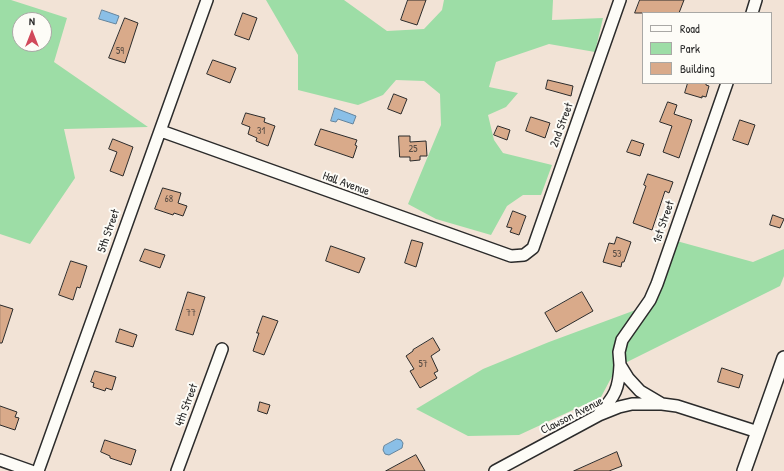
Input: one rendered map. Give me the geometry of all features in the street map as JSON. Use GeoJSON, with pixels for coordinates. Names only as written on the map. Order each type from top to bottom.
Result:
{"type":"FeatureCollection","features":[{"type":"Feature","properties":{"kind":"street","name":"5th Street"},"geometry":{"type":"LineString","coordinates":[[38,471],[131,208],[161,130],[207,0]]}},
{"type":"Feature","properties":{"kind":"street","name":"2nd Street"},"geometry":{"type":"LineString","coordinates":[[524,255],[533,248],[620,0]]}},
{"type":"Feature","properties":{"kind":"street"},"geometry":{"type":"LineString","coordinates":[[752,12],[756,0]]}},
{"type":"Feature","properties":{"kind":"street","name":"1st Street"},"geometry":{"type":"LineString","coordinates":[[599,414],[616,391],[619,379],[619,352],[622,340],[650,300],[657,284],[727,84]]}},
{"type":"Feature","properties":{"kind":"street","name":"Hall Avenue"},"geometry":{"type":"LineString","coordinates":[[161,130],[510,256],[524,255]]}},
{"type":"Feature","properties":{"kind":"street","name":"4th Street"},"geometry":{"type":"LineString","coordinates":[[177,471],[222,349]]}},
{"type":"Feature","properties":{"kind":"street"},"geometry":{"type":"LineString","coordinates":[[744,471],[784,358]]}},
{"type":"Feature","properties":{"kind":"street"},"geometry":{"type":"LineString","coordinates":[[620,365],[628,378],[640,391],[662,404]]}},
{"type":"Feature","properties":{"kind":"street","name":"Clawson Avenue"},"geometry":{"type":"LineString","coordinates":[[495,471],[599,414],[632,404],[662,404],[677,406],[758,432]]}},
{"type":"Feature","properties":{"kind":"street"},"geometry":{"type":"LineString","coordinates":[[0,460],[31,471]]}},
{"type":"Feature","properties":{"kind":"green space"},"geometry":{"type":"Polygon","coordinates":[[[0,0],[11,0],[48,12],[12,12],[12,52],[52,52],[52,13],[67,18],[54,62],[148,127],[64,129],[75,178],[30,244],[0,234],[0,0]]]}},
{"type":"Feature","properties":{"kind":"green space"},"geometry":{"type":"Polygon","coordinates":[[[266,0],[344,0],[387,31],[424,29],[442,10],[444,0],[553,0],[552,20],[603,18],[595,52],[549,44],[496,62],[489,87],[518,93],[506,107],[488,115],[494,140],[503,153],[552,165],[541,195],[523,195],[507,206],[491,235],[436,219],[408,204],[441,125],[440,94],[424,81],[396,80],[383,95],[358,105],[298,90],[298,55],[266,0]]]}},
{"type":"Feature","properties":{"kind":"green space"},"geometry":{"type":"Polygon","coordinates":[[[673,240],[753,262],[784,249],[784,276],[780,286],[617,367],[601,397],[519,435],[468,436],[416,409],[483,369],[549,342],[649,305],[673,240]]]}},
{"type":"Feature","properties":{"kind":"water"},"geometry":{"type":"Polygon","coordinates":[[[102,10],[119,16],[116,24],[99,19],[102,10]]]}},
{"type":"Feature","properties":{"kind":"water"},"geometry":{"type":"Polygon","coordinates":[[[335,108],[356,116],[353,124],[338,119],[336,122],[331,121],[335,108]]]}},
{"type":"Feature","properties":{"kind":"water"},"geometry":{"type":"Polygon","coordinates":[[[397,439],[401,440],[403,443],[402,448],[389,455],[385,454],[383,450],[384,446],[397,439]]]}},
{"type":"Feature","properties":{"kind":"building"},"geometry":{"type":"Polygon","coordinates":[[[408,0],[426,0],[417,25],[401,20],[408,0]]]}},
{"type":"Feature","properties":{"kind":"building"},"geometry":{"type":"Polygon","coordinates":[[[640,0],[684,0],[679,12],[635,13],[640,0]]]}},
{"type":"Feature","properties":{"kind":"building"},"geometry":{"type":"Polygon","coordinates":[[[243,13],[257,18],[249,40],[235,35],[243,13]]]}},
{"type":"Feature","properties":{"kind":"building"},"geometry":{"type":"Polygon","coordinates":[[[125,18],[138,23],[125,63],[109,58],[125,18]]]}},
{"type":"Feature","properties":{"kind":"building"},"geometry":{"type":"Polygon","coordinates":[[[213,60],[236,68],[230,83],[207,74],[213,60]]]}},
{"type":"Feature","properties":{"kind":"building"},"geometry":{"type":"Polygon","coordinates":[[[548,80],[573,86],[571,96],[546,89],[548,80]]]}},
{"type":"Feature","properties":{"kind":"building"},"geometry":{"type":"Polygon","coordinates":[[[688,84],[706,84],[709,86],[706,97],[702,96],[702,98],[685,93],[688,84]]]}},
{"type":"Feature","properties":{"kind":"building"},"geometry":{"type":"Polygon","coordinates":[[[394,94],[407,99],[401,114],[388,109],[394,94]]]}},
{"type":"Feature","properties":{"kind":"building"},"geometry":{"type":"Polygon","coordinates":[[[668,102],[677,105],[674,114],[692,120],[679,158],[663,152],[672,126],[660,122],[668,102]]]}},
{"type":"Feature","properties":{"kind":"building"},"geometry":{"type":"Polygon","coordinates":[[[246,113],[265,118],[264,122],[275,126],[268,146],[256,141],[257,138],[248,134],[250,127],[242,124],[246,113]]]}},
{"type":"Feature","properties":{"kind":"building"},"geometry":{"type":"Polygon","coordinates":[[[531,117],[550,123],[545,138],[526,131],[531,117]]]}},
{"type":"Feature","properties":{"kind":"building"},"geometry":{"type":"Polygon","coordinates":[[[740,120],[755,125],[748,145],[733,140],[740,120]]]}},
{"type":"Feature","properties":{"kind":"building"},"geometry":{"type":"Polygon","coordinates":[[[498,126],[510,130],[507,140],[494,135],[498,126]]]}},
{"type":"Feature","properties":{"kind":"building"},"geometry":{"type":"Polygon","coordinates":[[[321,129],[357,140],[355,145],[357,146],[353,158],[315,145],[321,129]]]}},
{"type":"Feature","properties":{"kind":"building"},"geometry":{"type":"Polygon","coordinates":[[[399,136],[410,136],[410,142],[426,141],[427,156],[420,156],[420,160],[410,161],[410,157],[400,157],[399,136]]]}},
{"type":"Feature","properties":{"kind":"building"},"geometry":{"type":"Polygon","coordinates":[[[113,139],[133,147],[123,176],[110,171],[117,152],[109,149],[113,139]]]}},
{"type":"Feature","properties":{"kind":"building"},"geometry":{"type":"Polygon","coordinates":[[[632,140],[644,144],[640,156],[627,152],[632,140]]]}},
{"type":"Feature","properties":{"kind":"building"},"geometry":{"type":"Polygon","coordinates":[[[648,174],[673,182],[669,193],[665,191],[652,230],[633,223],[646,186],[644,185],[648,174]]]}},
{"type":"Feature","properties":{"kind":"building"},"geometry":{"type":"Polygon","coordinates":[[[163,188],[181,193],[178,203],[187,206],[183,216],[174,213],[173,215],[155,209],[163,188]]]}},
{"type":"Feature","properties":{"kind":"building"},"geometry":{"type":"Polygon","coordinates":[[[513,211],[526,216],[519,235],[510,232],[512,228],[507,227],[513,211]]]}},
{"type":"Feature","properties":{"kind":"building"},"geometry":{"type":"Polygon","coordinates":[[[773,215],[784,219],[780,228],[770,225],[773,215]]]}},
{"type":"Feature","properties":{"kind":"building"},"geometry":{"type":"Polygon","coordinates":[[[617,237],[631,242],[621,267],[603,262],[609,243],[614,244],[617,237]]]}},
{"type":"Feature","properties":{"kind":"building"},"geometry":{"type":"Polygon","coordinates":[[[412,240],[423,243],[416,267],[405,263],[412,240]]]}},
{"type":"Feature","properties":{"kind":"building"},"geometry":{"type":"Polygon","coordinates":[[[331,246],[365,258],[359,273],[326,261],[331,246]]]}},
{"type":"Feature","properties":{"kind":"building"},"geometry":{"type":"Polygon","coordinates":[[[145,249],[165,255],[160,268],[140,261],[145,249]]]}},
{"type":"Feature","properties":{"kind":"building"},"geometry":{"type":"Polygon","coordinates":[[[71,261],[87,266],[80,288],[77,287],[73,300],[59,295],[71,261]]]}},
{"type":"Feature","properties":{"kind":"building"},"geometry":{"type":"Polygon","coordinates":[[[188,292],[205,297],[193,335],[176,330],[188,292]]]}},
{"type":"Feature","properties":{"kind":"building"},"geometry":{"type":"Polygon","coordinates":[[[582,292],[593,311],[556,332],[545,313],[582,292]]]}},
{"type":"Feature","properties":{"kind":"building"},"geometry":{"type":"Polygon","coordinates":[[[0,305],[13,309],[2,343],[0,343],[0,305]]]}},
{"type":"Feature","properties":{"kind":"building"},"geometry":{"type":"Polygon","coordinates":[[[263,316],[278,321],[264,355],[253,351],[263,316]]]}},
{"type":"Feature","properties":{"kind":"building"},"geometry":{"type":"Polygon","coordinates":[[[120,329],[137,335],[133,347],[116,342],[120,329]]]}},
{"type":"Feature","properties":{"kind":"building"},"geometry":{"type":"Polygon","coordinates":[[[433,338],[440,350],[431,356],[438,371],[434,373],[437,378],[420,388],[410,371],[414,369],[406,356],[433,338]]]}},
{"type":"Feature","properties":{"kind":"building"},"geometry":{"type":"Polygon","coordinates":[[[722,368],[743,375],[739,388],[718,382],[722,368]]]}},
{"type":"Feature","properties":{"kind":"building"},"geometry":{"type":"Polygon","coordinates":[[[95,371],[116,377],[112,390],[106,388],[105,391],[93,387],[94,383],[91,382],[95,371]]]}},
{"type":"Feature","properties":{"kind":"building"},"geometry":{"type":"Polygon","coordinates":[[[260,402],[270,405],[267,414],[258,411],[260,402]]]}},
{"type":"Feature","properties":{"kind":"building"},"geometry":{"type":"Polygon","coordinates":[[[0,406],[17,412],[15,417],[19,418],[15,430],[0,425],[0,406]]]}},
{"type":"Feature","properties":{"kind":"building"},"geometry":{"type":"Polygon","coordinates":[[[105,440],[136,450],[131,465],[110,458],[110,456],[101,452],[105,440]]]}},
{"type":"Feature","properties":{"kind":"building"},"geometry":{"type":"Polygon","coordinates":[[[617,452],[622,466],[609,471],[574,471],[617,452]]]}},
{"type":"Feature","properties":{"kind":"building"},"geometry":{"type":"Polygon","coordinates":[[[416,455],[425,471],[386,471],[416,455]]]}}]}
